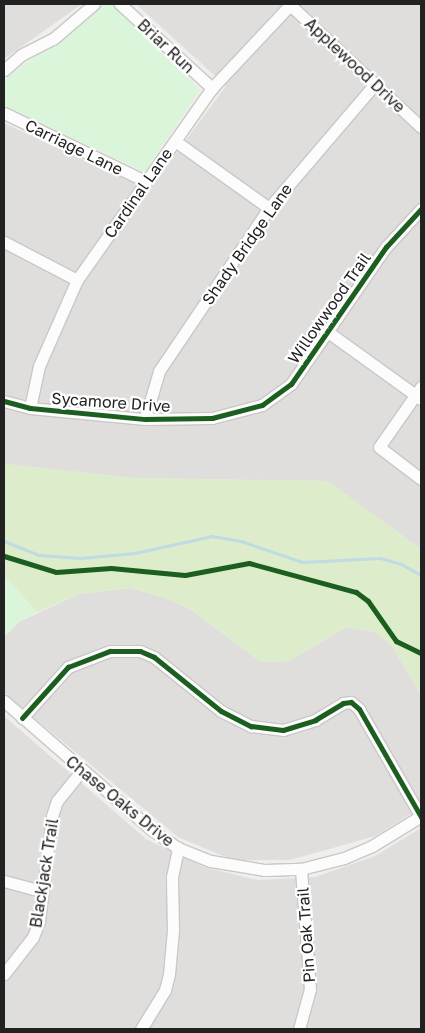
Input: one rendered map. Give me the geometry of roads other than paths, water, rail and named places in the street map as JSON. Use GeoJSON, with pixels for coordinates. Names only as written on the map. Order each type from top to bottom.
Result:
{"type":"FeatureCollection","features":[{"type":"Feature","properties":{"kind":"street"},"geometry":{"type":"LineString","coordinates":[[4,70],[21,55],[53,38],[94,4]]}},
{"type":"Feature","properties":{"kind":"street","name":"Briar Run"},"geometry":{"type":"LineString","coordinates":[[120,4],[212,88]]}},
{"type":"Feature","properties":{"kind":"street","name":"Cardinal Lane"},"geometry":{"type":"LineString","coordinates":[[30,408],[39,366],[77,280],[212,88],[290,4]]}},
{"type":"Feature","properties":{"kind":"street","name":"Applewood Drive"},"geometry":{"type":"LineString","coordinates":[[290,4],[421,127]]}},
{"type":"Feature","properties":{"kind":"street","name":"Shady Bridge Lane"},"geometry":{"type":"LineString","coordinates":[[146,419],[159,370],[269,208],[375,84]]}},
{"type":"Feature","properties":{"kind":"street","name":"Carriage Lane"},"geometry":{"type":"LineString","coordinates":[[4,112],[145,181]]}},
{"type":"Feature","properties":{"kind":"street"},"geometry":{"type":"LineString","coordinates":[[175,140],[269,208]]}},
{"type":"Feature","properties":{"kind":"street","name":"Willowwood Trail"},"geometry":{"type":"LineString","coordinates":[[247,410],[281,394],[291,384],[386,247],[421,209]]}},
{"type":"Feature","properties":{"kind":"street"},"geometry":{"type":"LineString","coordinates":[[4,242],[77,280]]}},
{"type":"Feature","properties":{"kind":"street"},"geometry":{"type":"LineString","coordinates":[[328,332],[419,393],[379,447],[421,479]]}},
{"type":"Feature","properties":{"kind":"street","name":"Sycamore Drive"},"geometry":{"type":"LineString","coordinates":[[4,402],[30,408],[146,419],[212,418],[247,410]]}},
{"type":"Feature","properties":{"kind":"street"},"geometry":{"type":"LineString","coordinates":[[22,718],[68,667],[110,651],[140,651],[154,657],[221,710],[252,726],[283,730],[315,720],[343,703],[351,702],[359,709],[421,817]]}},
{"type":"Feature","properties":{"kind":"street","name":"Chase Oaks Drive"},"geometry":{"type":"LineString","coordinates":[[4,701],[81,771],[178,848],[211,861],[265,870],[302,869],[344,858],[372,846],[421,817]]}},
{"type":"Feature","properties":{"kind":"street","name":"Blackjack Trail"},"geometry":{"type":"LineString","coordinates":[[4,974],[33,937],[39,921],[41,891],[52,816],[57,802],[81,771]]}},
{"type":"Feature","properties":{"kind":"street"},"geometry":{"type":"LineString","coordinates":[[141,1029],[165,990],[169,974],[173,930],[172,877],[178,848]]}},
{"type":"Feature","properties":{"kind":"street","name":"Pin Oak Trail"},"geometry":{"type":"LineString","coordinates":[[299,1029],[310,988],[302,869]]}},
{"type":"Feature","properties":{"kind":"street"},"geometry":{"type":"LineString","coordinates":[[4,881],[41,891]]}},
{"type":"Feature","properties":{"kind":"waterway"},"geometry":{"type":"LineString","coordinates":[[4,541],[39,555],[81,558],[135,553],[212,536],[241,541],[302,562],[380,558],[401,564],[421,575]]}}]}
